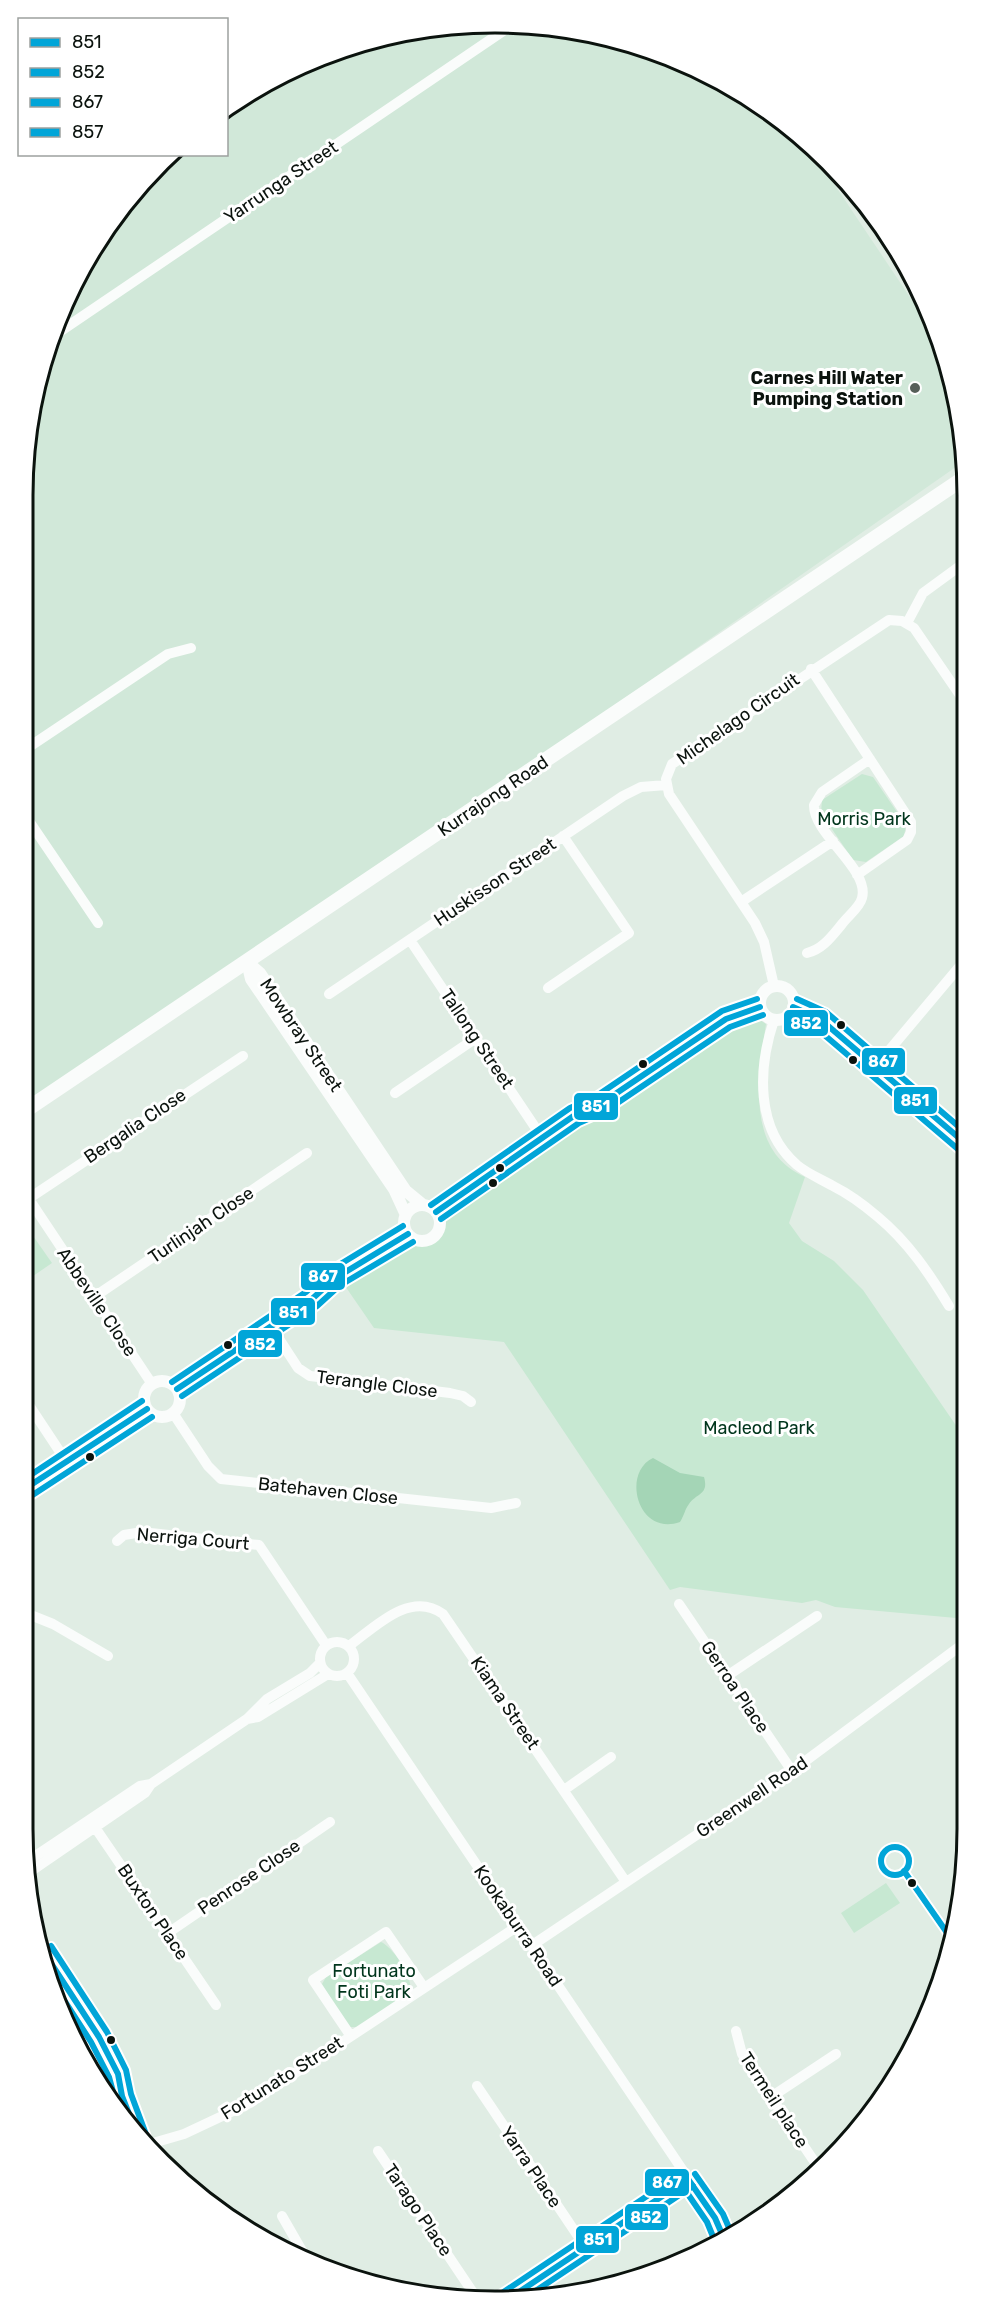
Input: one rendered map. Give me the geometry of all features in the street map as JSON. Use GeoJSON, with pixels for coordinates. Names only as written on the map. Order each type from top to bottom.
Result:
{"type":"FeatureCollection","features":[{"type":"Feature","properties":{"kind":"main road","name":"Kurrajong Road"},"geometry":{"type":"LineString","coordinates":[[33,1105],[957,483]]}},
{"type":"Feature","properties":{"kind":"street","name":"Yarrunga Street"},"geometry":{"type":"LineString","coordinates":[[64,330],[500,33]]}},
{"type":"Feature","properties":{"kind":"street"},"geometry":{"type":"LineString","coordinates":[[957,568],[923,593],[907,623],[918,632],[957,687]]}},
{"type":"Feature","properties":{"kind":"street","name":"Michelago Circuit"},"geometry":{"type":"LineString","coordinates":[[774,986],[764,942],[741,902],[671,799],[666,785],[669,769],[676,761],[811,669],[885,622],[893,619],[907,623]]}},
{"type":"Feature","properties":{"kind":"street"},"geometry":{"type":"LineString","coordinates":[[33,744],[168,654],[191,648]]}},
{"type":"Feature","properties":{"kind":"street"},"geometry":{"type":"LineString","coordinates":[[811,669],[909,816],[911,832],[903,843],[857,875]]}},
{"type":"Feature","properties":{"kind":"street"},"geometry":{"type":"LineString","coordinates":[[807,953],[824,945],[860,902],[862,888],[857,875],[816,814],[815,800],[822,792],[870,759]]}},
{"type":"Feature","properties":{"kind":"street","name":"Huskisson Street"},"geometry":{"type":"LineString","coordinates":[[329,994],[636,789],[666,785]]}},
{"type":"Feature","properties":{"kind":"street"},"geometry":{"type":"LineString","coordinates":[[33,829],[98,923]]}},
{"type":"Feature","properties":{"kind":"street"},"geometry":{"type":"LineString","coordinates":[[548,988],[629,933],[563,836]]}},
{"type":"Feature","properties":{"kind":"street"},"geometry":{"type":"LineString","coordinates":[[741,902],[833,841]]}},
{"type":"Feature","properties":{"kind":"street","name":"Tallong Street"},"geometry":{"type":"LineString","coordinates":[[410,940],[543,1139]]}},
{"type":"Feature","properties":{"kind":"street","name":"Mowbray Street"},"geometry":{"type":"LineString","coordinates":[[247,962],[260,973],[406,1191],[423,1205]]}},
{"type":"Feature","properties":{"kind":"street","name":"Mowbray Street"},"geometry":{"type":"LineString","coordinates":[[247,962],[250,979],[394,1189],[406,1215]]}},
{"type":"Feature","properties":{"kind":"street"},"geometry":{"type":"LineString","coordinates":[[876,1066],[957,970]]}},
{"type":"Feature","properties":{"kind":"street"},"geometry":{"type":"LineString","coordinates":[[774,986],[787,989],[793,997],[793,1007],[784,1018],[774,1020],[765,1016],[760,1007],[761,996],[774,986]]}},
{"type":"Feature","properties":{"kind":"street"},"geometry":{"type":"LineString","coordinates":[[436,1212],[580,1113],[599,1106],[726,1019],[760,1007]]}},
{"type":"Feature","properties":{"kind":"street"},"geometry":{"type":"LineString","coordinates":[[793,1007],[820,1019],[957,1135]]}},
{"type":"Feature","properties":{"kind":"street"},"geometry":{"type":"LineString","coordinates":[[774,1020],[764,1074],[764,1102],[769,1124],[778,1143],[798,1165],[853,1198],[887,1225],[921,1261],[949,1306]]}},
{"type":"Feature","properties":{"kind":"street"},"geometry":{"type":"LineString","coordinates":[[395,1093],[476,1038]]}},
{"type":"Feature","properties":{"kind":"street","name":"Bergalia Close"},"geometry":{"type":"LineString","coordinates":[[33,1190],[243,1056]]}},
{"type":"Feature","properties":{"kind":"street","name":"Turlinjah Close"},"geometry":{"type":"LineString","coordinates":[[94,1297],[307,1153]]}},
{"type":"Feature","properties":{"kind":"street"},"geometry":{"type":"LineString","coordinates":[[423,1205],[436,1212],[438,1229],[430,1238],[418,1240],[408,1234],[404,1225],[406,1215],[413,1207],[423,1205]]}},
{"type":"Feature","properties":{"kind":"street","name":"Abbeville Close"},"geometry":{"type":"LineString","coordinates":[[33,1207],[152,1384]]}},
{"type":"Feature","properties":{"kind":"street"},"geometry":{"type":"LineString","coordinates":[[177,1389],[312,1299],[339,1276],[408,1234]]}},
{"type":"Feature","properties":{"kind":"street","name":"Terangle Close"},"geometry":{"type":"LineString","coordinates":[[270,1325],[298,1368],[310,1376],[450,1393],[463,1396],[471,1402]]}},
{"type":"Feature","properties":{"kind":"street"},"geometry":{"type":"LineString","coordinates":[[162,1381],[177,1389],[180,1399],[173,1413],[162,1417],[147,1409],[145,1393],[152,1384],[162,1381]]}},
{"type":"Feature","properties":{"kind":"street"},"geometry":{"type":"LineString","coordinates":[[33,1483],[147,1409]]}},
{"type":"Feature","properties":{"kind":"street"},"geometry":{"type":"LineString","coordinates":[[33,1412],[66,1461]]}},
{"type":"Feature","properties":{"kind":"street","name":"Batehaven Close"},"geometry":{"type":"LineString","coordinates":[[173,1413],[208,1466],[221,1479],[491,1508],[516,1503]]}},
{"type":"Feature","properties":{"kind":"street","name":"Nerriga Court"},"geometry":{"type":"LineString","coordinates":[[117,1541],[124,1535],[142,1532],[259,1545],[327,1645]]}},
{"type":"Feature","properties":{"kind":"street","name":"Gerroa Place"},"geometry":{"type":"LineString","coordinates":[[679,1604],[792,1771]]}},
{"type":"Feature","properties":{"kind":"street","name":"Kiama Street"},"geometry":{"type":"LineString","coordinates":[[349,1646],[406,1607],[422,1605],[439,1611],[455,1629],[626,1882]]}},
{"type":"Feature","properties":{"kind":"street"},"geometry":{"type":"LineString","coordinates":[[728,1676],[817,1616]]}},
{"type":"Feature","properties":{"kind":"street"},"geometry":{"type":"LineString","coordinates":[[33,1618],[62,1629],[108,1656]]}},
{"type":"Feature","properties":{"kind":"street"},"geometry":{"type":"LineString","coordinates":[[34,1858],[145,1793],[151,1784],[247,1719],[267,1700],[310,1673],[320,1663],[322,1650],[327,1645],[338,1641],[349,1646],[354,1663],[347,1673],[341,1676],[328,1674],[258,1717],[247,1719]]}},
{"type":"Feature","properties":{"kind":"street","name":"Greenwell Road"},"geometry":{"type":"LineString","coordinates":[[531,1946],[792,1771],[957,1648]]}},
{"type":"Feature","properties":{"kind":"street"},"geometry":{"type":"LineString","coordinates":[[320,1663],[328,1674]]}},
{"type":"Feature","properties":{"kind":"street","name":"Kookaburra Road"},"geometry":{"type":"LineString","coordinates":[[347,1673],[715,2218],[721,2232]]}},
{"type":"Feature","properties":{"kind":"street"},"geometry":{"type":"LineString","coordinates":[[564,1790],[611,1757]]}},
{"type":"Feature","properties":{"kind":"street","name":"Penrose Close"},"geometry":{"type":"LineString","coordinates":[[168,1933],[330,1822]]}},
{"type":"Feature","properties":{"kind":"street"},"geometry":{"type":"LineString","coordinates":[[35,1868],[93,1824]]}},
{"type":"Feature","properties":{"kind":"street","name":"Buxton Place"},"geometry":{"type":"LineString","coordinates":[[93,1824],[216,2005]]}},
{"type":"Feature","properties":{"kind":"street","name":"Fortunato Street"},"geometry":{"type":"LineString","coordinates":[[156,2142],[184,2134],[250,2103],[423,1986],[518,1926]]}},
{"type":"Feature","properties":{"kind":"street","name":"Fortunato Street"},"geometry":{"type":"LineString","coordinates":[[350,2035],[313,1980],[386,1932],[423,1986]]}},
{"type":"Feature","properties":{"kind":"street"},"geometry":{"type":"LineString","coordinates":[[56,1970],[99,2037],[118,2074],[127,2108]]}},
{"type":"Feature","properties":{"kind":"street","name":"Termeil place"},"geometry":{"type":"LineString","coordinates":[[736,2031],[742,2054],[815,2162]]}},
{"type":"Feature","properties":{"kind":"street"},"geometry":{"type":"LineString","coordinates":[[771,2097],[836,2054]]}},
{"type":"Feature","properties":{"kind":"street","name":"Yarra Place"},"geometry":{"type":"LineString","coordinates":[[477,2086],[586,2248]]}},
{"type":"Feature","properties":{"kind":"street","name":"Tarago Place"},"geometry":{"type":"LineString","coordinates":[[378,2151],[470,2290]]}},
{"type":"Feature","properties":{"kind":"street"},"geometry":{"type":"LineString","coordinates":[[522,2290],[688,2179]]}},
{"type":"Feature","properties":{"kind":"street"},"geometry":{"type":"LineString","coordinates":[[282,2216],[300,2247]]}},
{"type":"Feature","properties":{"kind":"shaded area"},"geometry":{"type":"Polygon","coordinates":[[[465,34],[525,34],[555,37],[615,49],[644,58],[672,68],[726,95],[776,128],[827,174],[917,308],[941,375],[953,435],[956,467],[247,962],[33,1105],[34,465],[42,405],[49,375],[68,318],[95,264],[128,214],[181,156],[228,156],[228,118],[264,95],[318,68],[375,49],[435,37],[465,34]]]}},
{"type":"Feature","properties":{"kind":"shaded area"},"geometry":{"type":"Polygon","coordinates":[[[653,1458],[680,1473],[704,1477],[704,1491],[692,1500],[680,1522],[665,1524],[654,1520],[645,1512],[639,1501],[636,1489],[638,1476],[643,1466],[653,1458]]]}},
{"type":"Feature","properties":{"kind":"green space","name":"Morris Park"},"geometry":{"type":"Polygon","coordinates":[[[862,774],[873,777],[906,825],[904,836],[866,862],[853,860],[821,813],[822,800],[862,774]]]}},
{"type":"Feature","properties":{"kind":"green space","name":"Macleod Park"},"geometry":{"type":"Polygon","coordinates":[[[744,1018],[757,1018],[766,1024],[759,1089],[764,1131],[772,1150],[786,1165],[805,1177],[789,1223],[802,1241],[834,1261],[863,1290],[957,1427],[957,1618],[835,1607],[816,1600],[802,1603],[680,1587],[670,1590],[504,1342],[374,1328],[343,1283],[407,1244],[421,1246],[435,1242],[443,1232],[447,1214],[558,1136],[610,1107],[744,1018]]]}},
{"type":"Feature","properties":{"kind":"green space"},"geometry":{"type":"Polygon","coordinates":[[[33,1236],[52,1263],[33,1276],[33,1236]]]}},
{"type":"Feature","properties":{"kind":"green space"},"geometry":{"type":"Polygon","coordinates":[[[886,1883],[900,1903],[854,1933],[841,1913],[886,1883]]]}},
{"type":"Feature","properties":{"kind":"green space","name":"Fortunato Foti Park"},"geometry":{"type":"Polygon","coordinates":[[[381,1942],[402,1964],[409,1979],[410,1991],[359,2027],[348,2027],[322,1984],[326,1977],[381,1942]]]}},
{"type":"Feature","properties":{"kind":"transit line","name":"867"},"geometry":{"type":"LineString","coordinates":[[431,1205],[570,1108],[595,1097],[722,1011],[757,999]]}},
{"type":"Feature","properties":{"kind":"transit line","name":"867"},"geometry":{"type":"LineString","coordinates":[[797,999],[826,1012],[957,1125]]}},
{"type":"Feature","properties":{"kind":"transit line","name":"851"},"geometry":{"type":"LineString","coordinates":[[436,1212],[575,1115],[599,1105],[726,1019],[760,1007]]}},
{"type":"Feature","properties":{"kind":"transit line","name":"851"},"geometry":{"type":"LineString","coordinates":[[793,1007],[820,1019],[957,1136]]}},
{"type":"Feature","properties":{"kind":"transit line","name":"852"},"geometry":{"type":"LineString","coordinates":[[441,1219],[579,1123],[604,1112],[730,1027],[763,1015]]}},
{"type":"Feature","properties":{"kind":"transit line","name":"852"},"geometry":{"type":"LineString","coordinates":[[789,1015],[815,1027],[957,1148]]}},
{"type":"Feature","properties":{"kind":"transit line","name":"867"},"geometry":{"type":"LineString","coordinates":[[172,1382],[306,1292],[329,1271],[403,1226]]}},
{"type":"Feature","properties":{"kind":"transit line","name":"851"},"geometry":{"type":"LineString","coordinates":[[177,1389],[312,1299],[334,1279],[408,1234]]}},
{"type":"Feature","properties":{"kind":"transit line","name":"852"},"geometry":{"type":"LineString","coordinates":[[182,1396],[317,1306],[339,1286],[413,1242]]}},
{"type":"Feature","properties":{"kind":"transit line","name":"867"},"geometry":{"type":"LineString","coordinates":[[33,1473],[142,1401]]}},
{"type":"Feature","properties":{"kind":"transit line","name":"851"},"geometry":{"type":"LineString","coordinates":[[33,1483],[147,1409]]}},
{"type":"Feature","properties":{"kind":"transit line","name":"852"},"geometry":{"type":"LineString","coordinates":[[33,1495],[152,1417]]}},
{"type":"Feature","properties":{"kind":"transit line","name":"857"},"geometry":{"type":"LineString","coordinates":[[895,1847],[905,1851],[909,1861],[905,1871],[895,1875],[885,1871],[881,1861],[885,1851],[895,1847]]}},
{"type":"Feature","properties":{"kind":"transit line","name":"857"},"geometry":{"type":"LineString","coordinates":[[904,1871],[945,1930]]}},
{"type":"Feature","properties":{"kind":"transit line","name":"867"},"geometry":{"type":"LineString","coordinates":[[51,1946],[107,2032],[126,2070],[131,2094],[144,2129]]}},
{"type":"Feature","properties":{"kind":"transit line","name":"851"},"geometry":{"type":"LineString","coordinates":[[56,1970],[99,2037],[118,2074],[127,2109]]}},
{"type":"Feature","properties":{"kind":"transit line","name":"852"},"geometry":{"type":"LineString","coordinates":[[68,2007],[91,2042],[112,2087]]}},
{"type":"Feature","properties":{"kind":"transit line","name":"867"},"geometry":{"type":"LineString","coordinates":[[506,2291],[683,2172]]}},
{"type":"Feature","properties":{"kind":"transit line","name":"867"},"geometry":{"type":"LineString","coordinates":[[695,2174],[723,2214],[729,2227]]}},
{"type":"Feature","properties":{"kind":"transit line","name":"851"},"geometry":{"type":"LineString","coordinates":[[688,2179],[715,2218],[721,2232]]}},
{"type":"Feature","properties":{"kind":"transit line","name":"851"},"geometry":{"type":"LineString","coordinates":[[522,2290],[688,2179]]}},
{"type":"Feature","properties":{"kind":"transit line","name":"852"},"geometry":{"type":"LineString","coordinates":[[681,2184],[707,2222],[713,2236]]}},
{"type":"Feature","properties":{"kind":"transit line","name":"852"},"geometry":{"type":"LineString","coordinates":[[539,2289],[693,2186]]}},
{"type":"Feature","properties":{"kind":"place","name":"Carnes Hill Water Pumping Station"},"geometry":{"type":"Point","coordinates":[915,388]}}]}
